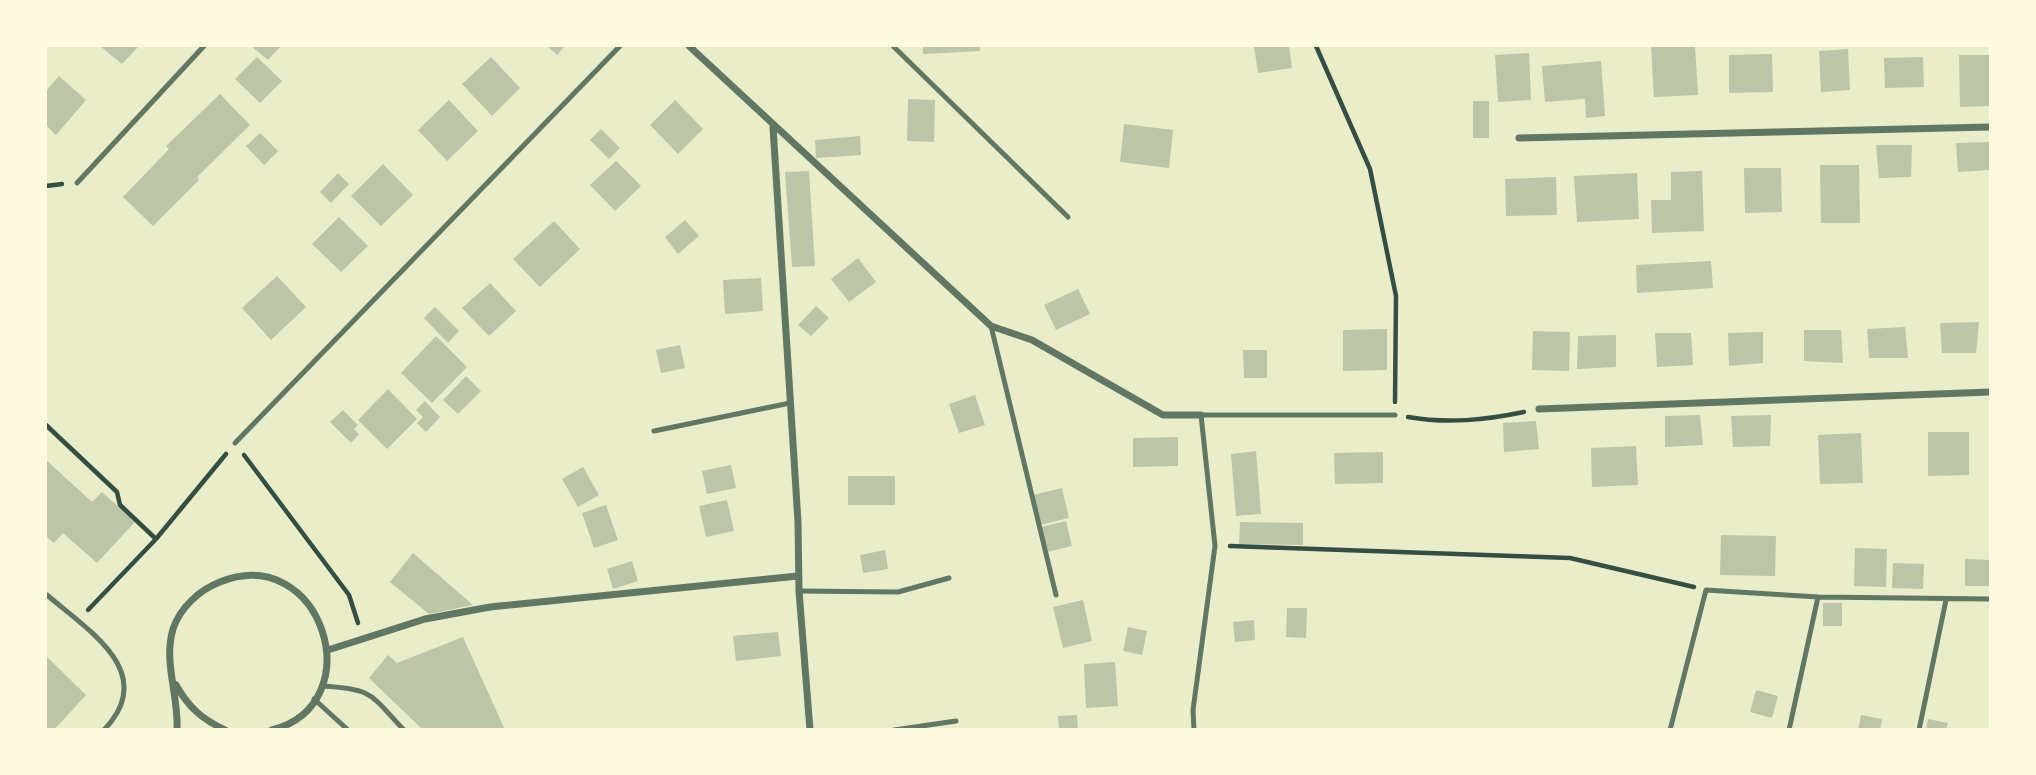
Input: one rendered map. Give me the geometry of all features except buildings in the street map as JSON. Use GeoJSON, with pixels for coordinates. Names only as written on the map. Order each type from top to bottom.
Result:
{"type":"FeatureCollection","features":[{"type":"Feature","properties":{"kind":"street"},"geometry":{"type":"LineString","coordinates":[[689,46],[990,326],[1032,340],[1163,415],[1201,415]]}},
{"type":"Feature","properties":{"kind":"street"},"geometry":{"type":"LineString","coordinates":[[773,127],[799,591],[810,730]]}},
{"type":"Feature","properties":{"kind":"street"},"geometry":{"type":"LineString","coordinates":[[1519,138],[1990,127]]}},
{"type":"Feature","properties":{"kind":"street"},"geometry":{"type":"LineString","coordinates":[[1539,409],[1990,392]]}},
{"type":"Feature","properties":{"kind":"street"},"geometry":{"type":"LineString","coordinates":[[177,730],[174,682],[169,655],[174,628],[187,605],[207,587],[233,576],[260,576],[286,584],[307,601],[322,623],[328,650],[322,686],[298,717],[272,730]]}},
{"type":"Feature","properties":{"kind":"street"},"geometry":{"type":"LineString","coordinates":[[328,650],[425,619],[490,607],[799,576]]}},
{"type":"Feature","properties":{"kind":"street"},"geometry":{"type":"LineString","coordinates":[[174,682],[186,704],[205,720],[225,730]]}},
{"type":"Feature","properties":{"kind":"lane"},"geometry":{"type":"LineString","coordinates":[[77,183],[204,46]]}},
{"type":"Feature","properties":{"kind":"lane"},"geometry":{"type":"LineString","coordinates":[[235,443],[620,46]]}},
{"type":"Feature","properties":{"kind":"lane"},"geometry":{"type":"LineString","coordinates":[[893,46],[1068,217]]}},
{"type":"Feature","properties":{"kind":"lane"},"geometry":{"type":"LineString","coordinates":[[990,326],[1056,595]]}},
{"type":"Feature","properties":{"kind":"lane"},"geometry":{"type":"LineString","coordinates":[[654,431],[790,402]]}},
{"type":"Feature","properties":{"kind":"lane"},"geometry":{"type":"LineString","coordinates":[[1194,730],[1193,710],[1215,545],[1201,415],[1395,415]]}},
{"type":"Feature","properties":{"kind":"lane"},"geometry":{"type":"LineString","coordinates":[[799,591],[898,592],[949,578]]}},
{"type":"Feature","properties":{"kind":"lane"},"geometry":{"type":"LineString","coordinates":[[1670,730],[1706,590],[1818,597],[1990,599]]}},
{"type":"Feature","properties":{"kind":"lane"},"geometry":{"type":"LineString","coordinates":[[46,595],[109,649],[122,671],[126,690],[120,713],[104,730]]}},
{"type":"Feature","properties":{"kind":"lane"},"geometry":{"type":"LineString","coordinates":[[1789,730],[1818,597]]}},
{"type":"Feature","properties":{"kind":"lane"},"geometry":{"type":"LineString","coordinates":[[1919,730],[1946,600]]}},
{"type":"Feature","properties":{"kind":"lane"},"geometry":{"type":"LineString","coordinates":[[322,686],[358,688],[368,693],[404,730]]}},
{"type":"Feature","properties":{"kind":"lane"},"geometry":{"type":"LineString","coordinates":[[314,699],[348,730]]}},
{"type":"Feature","properties":{"kind":"lane"},"geometry":{"type":"LineString","coordinates":[[894,730],[957,721]]}},
{"type":"Feature","properties":{"kind":"path"},"geometry":{"type":"LineString","coordinates":[[1316,46],[1370,169],[1396,296],[1395,415],[1437,422],[1489,419],[1539,409]]}},
{"type":"Feature","properties":{"kind":"path"},"geometry":{"type":"LineString","coordinates":[[46,425],[117,492],[120,505],[156,539]]}},
{"type":"Feature","properties":{"kind":"path"},"geometry":{"type":"LineString","coordinates":[[78,621],[156,539],[235,443],[349,595],[362,639]]}},
{"type":"Feature","properties":{"kind":"path"},"geometry":{"type":"LineString","coordinates":[[1215,545],[1570,558],[1706,590]]}}]}
